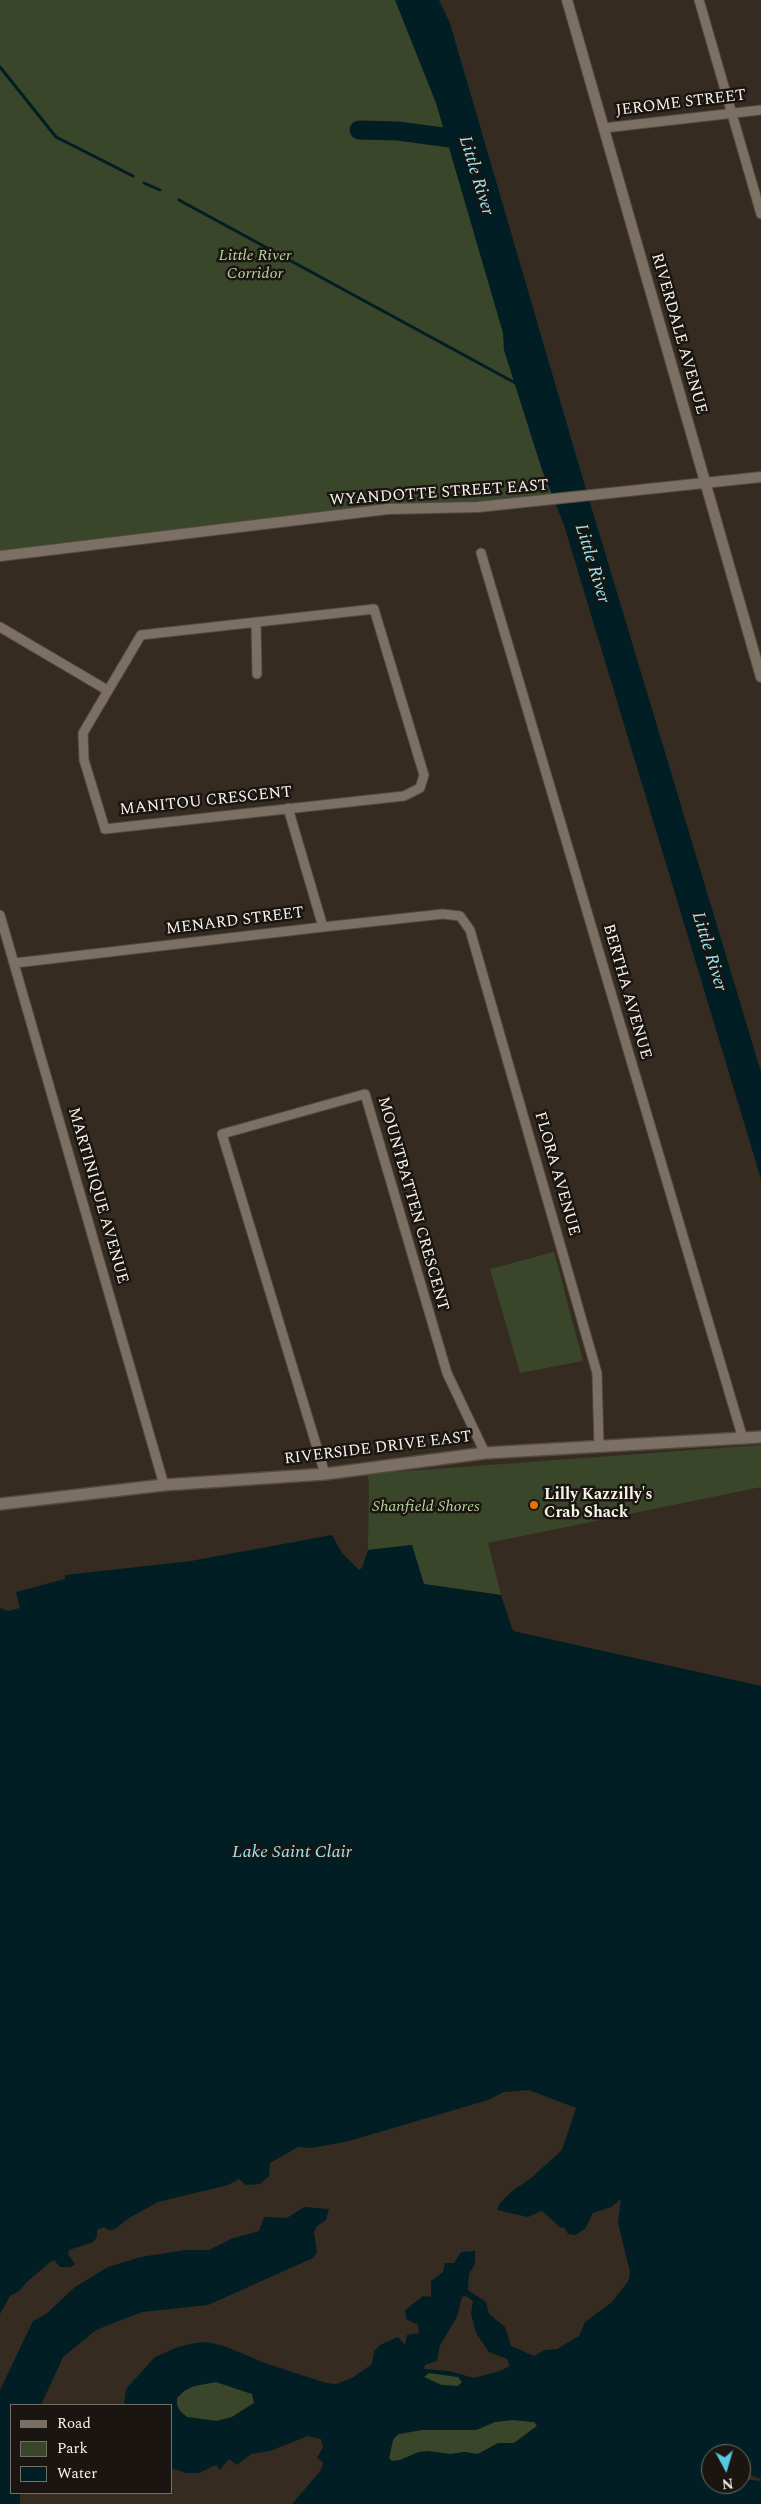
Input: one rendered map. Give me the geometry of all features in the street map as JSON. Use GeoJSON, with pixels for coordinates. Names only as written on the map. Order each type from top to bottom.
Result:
{"type":"FeatureCollection","features":[{"type":"Feature","properties":{"kind":"main road","name":"RIVERSIDE DRIVE EAST"},"geometry":{"type":"LineString","coordinates":[[0,1504],[164,1485],[325,1474],[485,1453],[761,1437]]}},
{"type":"Feature","properties":{"kind":"street","name":"RIVERDALE AVENUE"},"geometry":{"type":"LineString","coordinates":[[567,0],[761,677]]}},
{"type":"Feature","properties":{"kind":"street"},"geometry":{"type":"LineString","coordinates":[[699,0],[761,214]]}},
{"type":"Feature","properties":{"kind":"street","name":"JEROME STREET"},"geometry":{"type":"LineString","coordinates":[[604,128],[761,110]]}},
{"type":"Feature","properties":{"kind":"street","name":"WYANDOTTE STREET EAST"},"geometry":{"type":"LineString","coordinates":[[0,556],[388,509],[478,507],[761,477]]}},
{"type":"Feature","properties":{"kind":"street","name":"BERTHA AVENUE"},"geometry":{"type":"LineString","coordinates":[[481,553],[743,1438]]}},
{"type":"Feature","properties":{"kind":"street","name":"MANITOU CRESCENT"},"geometry":{"type":"LineString","coordinates":[[374,609],[424,775],[420,788],[404,796],[104,829],[84,760],[83,733],[141,635],[256,622],[374,609]]}},
{"type":"Feature","properties":{"kind":"street"},"geometry":{"type":"LineString","coordinates":[[256,622],[257,674]]}},
{"type":"Feature","properties":{"kind":"street"},"geometry":{"type":"LineString","coordinates":[[0,626],[107,690]]}},
{"type":"Feature","properties":{"kind":"street"},"geometry":{"type":"LineString","coordinates":[[288,808],[323,927]]}},
{"type":"Feature","properties":{"kind":"street","name":"MENARD STREET"},"geometry":{"type":"LineString","coordinates":[[15,963],[443,914],[460,916]]}},
{"type":"Feature","properties":{"kind":"street","name":"MARTINIQUE AVENUE"},"geometry":{"type":"LineString","coordinates":[[0,915],[164,1485]]}},
{"type":"Feature","properties":{"kind":"street","name":"FLORA AVENUE"},"geometry":{"type":"LineString","coordinates":[[460,916],[470,930],[597,1373],[599,1447]]}},
{"type":"Feature","properties":{"kind":"street","name":"MOUNTBATTEN CRESCENT"},"geometry":{"type":"LineString","coordinates":[[325,1474],[222,1134],[365,1094],[447,1373],[485,1453]]}},
{"type":"Feature","properties":{"kind":"green space","name":"Little River Corridor"},"geometry":{"type":"Polygon","coordinates":[[[0,0],[439,0],[450,23],[588,496],[388,509],[0,556],[0,0]]]}},
{"type":"Feature","properties":{"kind":"green space"},"geometry":{"type":"Polygon","coordinates":[[[554,1252],[583,1361],[520,1373],[490,1269],[554,1252]]]}},
{"type":"Feature","properties":{"kind":"green space","name":"Shanfield Shores"},"geometry":{"type":"Polygon","coordinates":[[[761,1445],[761,1487],[488,1543],[501,1595],[423,1584],[412,1545],[368,1550],[369,1482],[367,1474],[761,1445]]]}},
{"type":"Feature","properties":{"kind":"green space"},"geometry":{"type":"Polygon","coordinates":[[[429,2373],[458,2377],[462,2382],[458,2386],[442,2385],[424,2377],[429,2373]]]}},
{"type":"Feature","properties":{"kind":"green space"},"geometry":{"type":"Polygon","coordinates":[[[216,2382],[252,2394],[254,2403],[232,2417],[217,2421],[187,2417],[180,2411],[177,2405],[177,2398],[184,2391],[194,2386],[216,2382]]]}},
{"type":"Feature","properties":{"kind":"green space"},"geometry":{"type":"Polygon","coordinates":[[[512,2420],[535,2422],[537,2426],[514,2443],[498,2443],[478,2454],[464,2452],[451,2454],[419,2452],[400,2460],[392,2461],[389,2458],[393,2439],[398,2435],[421,2430],[476,2430],[495,2422],[512,2420]]]}},
{"type":"Feature","properties":{"kind":"water","name":"Little River"},"geometry":{"type":"Polygon","coordinates":[[[395,0],[439,0],[450,23],[588,496],[761,1072],[761,1179],[564,525],[542,470],[504,350],[503,333],[436,103],[395,0]]]}},
{"type":"Feature","properties":{"kind":"water","name":"Lake Saint Clair"},"geometry":{"type":"Polygon","coordinates":[[[332,1535],[342,1553],[359,1570],[362,1568],[368,1550],[412,1545],[424,1584],[501,1595],[513,1631],[761,1686],[761,2479],[751,2475],[751,2444],[701,2444],[701,2494],[751,2494],[751,2480],[761,2481],[761,2504],[292,2504],[321,2470],[323,2462],[317,2458],[323,2447],[321,2439],[308,2436],[270,2451],[251,2454],[237,2465],[229,2459],[220,2470],[216,2465],[199,2473],[186,2473],[172,2468],[172,2404],[124,2404],[126,2389],[155,2357],[178,2347],[195,2343],[207,2342],[224,2346],[265,2363],[326,2383],[336,2384],[352,2378],[372,2364],[374,2351],[380,2345],[398,2337],[405,2345],[407,2335],[419,2333],[418,2325],[406,2319],[405,2310],[423,2296],[431,2297],[431,2281],[443,2272],[445,2263],[454,2263],[461,2252],[475,2251],[475,2264],[469,2274],[468,2290],[486,2302],[489,2314],[505,2327],[511,2346],[534,2356],[545,2350],[557,2349],[579,2336],[585,2322],[612,2302],[629,2280],[630,2272],[618,2223],[621,2199],[611,2207],[593,2213],[585,2229],[575,2235],[568,2234],[564,2227],[561,2228],[542,2211],[528,2217],[497,2210],[500,2203],[512,2191],[530,2179],[562,2150],[576,2108],[529,2090],[504,2092],[488,2100],[349,2141],[312,2148],[298,2147],[270,2163],[269,2176],[260,2184],[246,2185],[239,2179],[228,2185],[158,2202],[129,2218],[115,2229],[109,2230],[103,2227],[97,2230],[97,2237],[93,2242],[69,2250],[68,2254],[75,2264],[71,2267],[60,2267],[54,2260],[50,2262],[19,2291],[10,2296],[0,2314],[0,1608],[8,1611],[20,1608],[16,1592],[65,1579],[65,1575],[191,1561],[332,1535]],[[466,2296],[462,2297],[457,2317],[440,2345],[437,2361],[425,2365],[424,2369],[449,2371],[474,2378],[500,2371],[510,2366],[507,2359],[489,2352],[476,2333],[471,2314],[473,2301],[466,2296]],[[429,2373],[424,2377],[441,2385],[458,2386],[462,2382],[458,2377],[429,2373]],[[216,2382],[194,2386],[184,2391],[177,2398],[177,2405],[180,2411],[187,2417],[217,2421],[232,2417],[254,2403],[252,2394],[216,2382]],[[512,2420],[495,2422],[476,2430],[421,2430],[398,2434],[393,2440],[389,2458],[392,2461],[400,2460],[419,2452],[427,2451],[451,2454],[464,2452],[478,2454],[498,2443],[514,2443],[537,2426],[534,2422],[512,2420]]]}},
{"type":"Feature","properties":{"kind":"water"},"geometry":{"type":"Polygon","coordinates":[[[304,2207],[329,2209],[326,2220],[317,2226],[314,2232],[317,2252],[313,2258],[208,2305],[142,2312],[96,2330],[63,2357],[41,2404],[10,2404],[10,2494],[20,2494],[20,2504],[0,2504],[0,2390],[33,2321],[46,2314],[75,2287],[108,2267],[141,2257],[185,2250],[209,2250],[231,2239],[259,2231],[264,2217],[287,2218],[304,2207]]]}},
{"type":"Feature","properties":{"kind":"waterway"},"geometry":{"type":"LineString","coordinates":[[0,67],[56,137],[133,176]]}},
{"type":"Feature","properties":{"kind":"waterway","name":"Little River"},"geometry":{"type":"LineString","coordinates":[[359,130],[398,131],[465,140]]}},
{"type":"Feature","properties":{"kind":"waterway"},"geometry":{"type":"LineString","coordinates":[[144,183],[160,190]]}},
{"type":"Feature","properties":{"kind":"waterway"},"geometry":{"type":"LineString","coordinates":[[179,200],[519,385]]}},
{"type":"Feature","properties":{"kind":"place","name":"Lilly Kazzilly's Crab Shack"},"geometry":{"type":"Point","coordinates":[534,1505]}}]}
